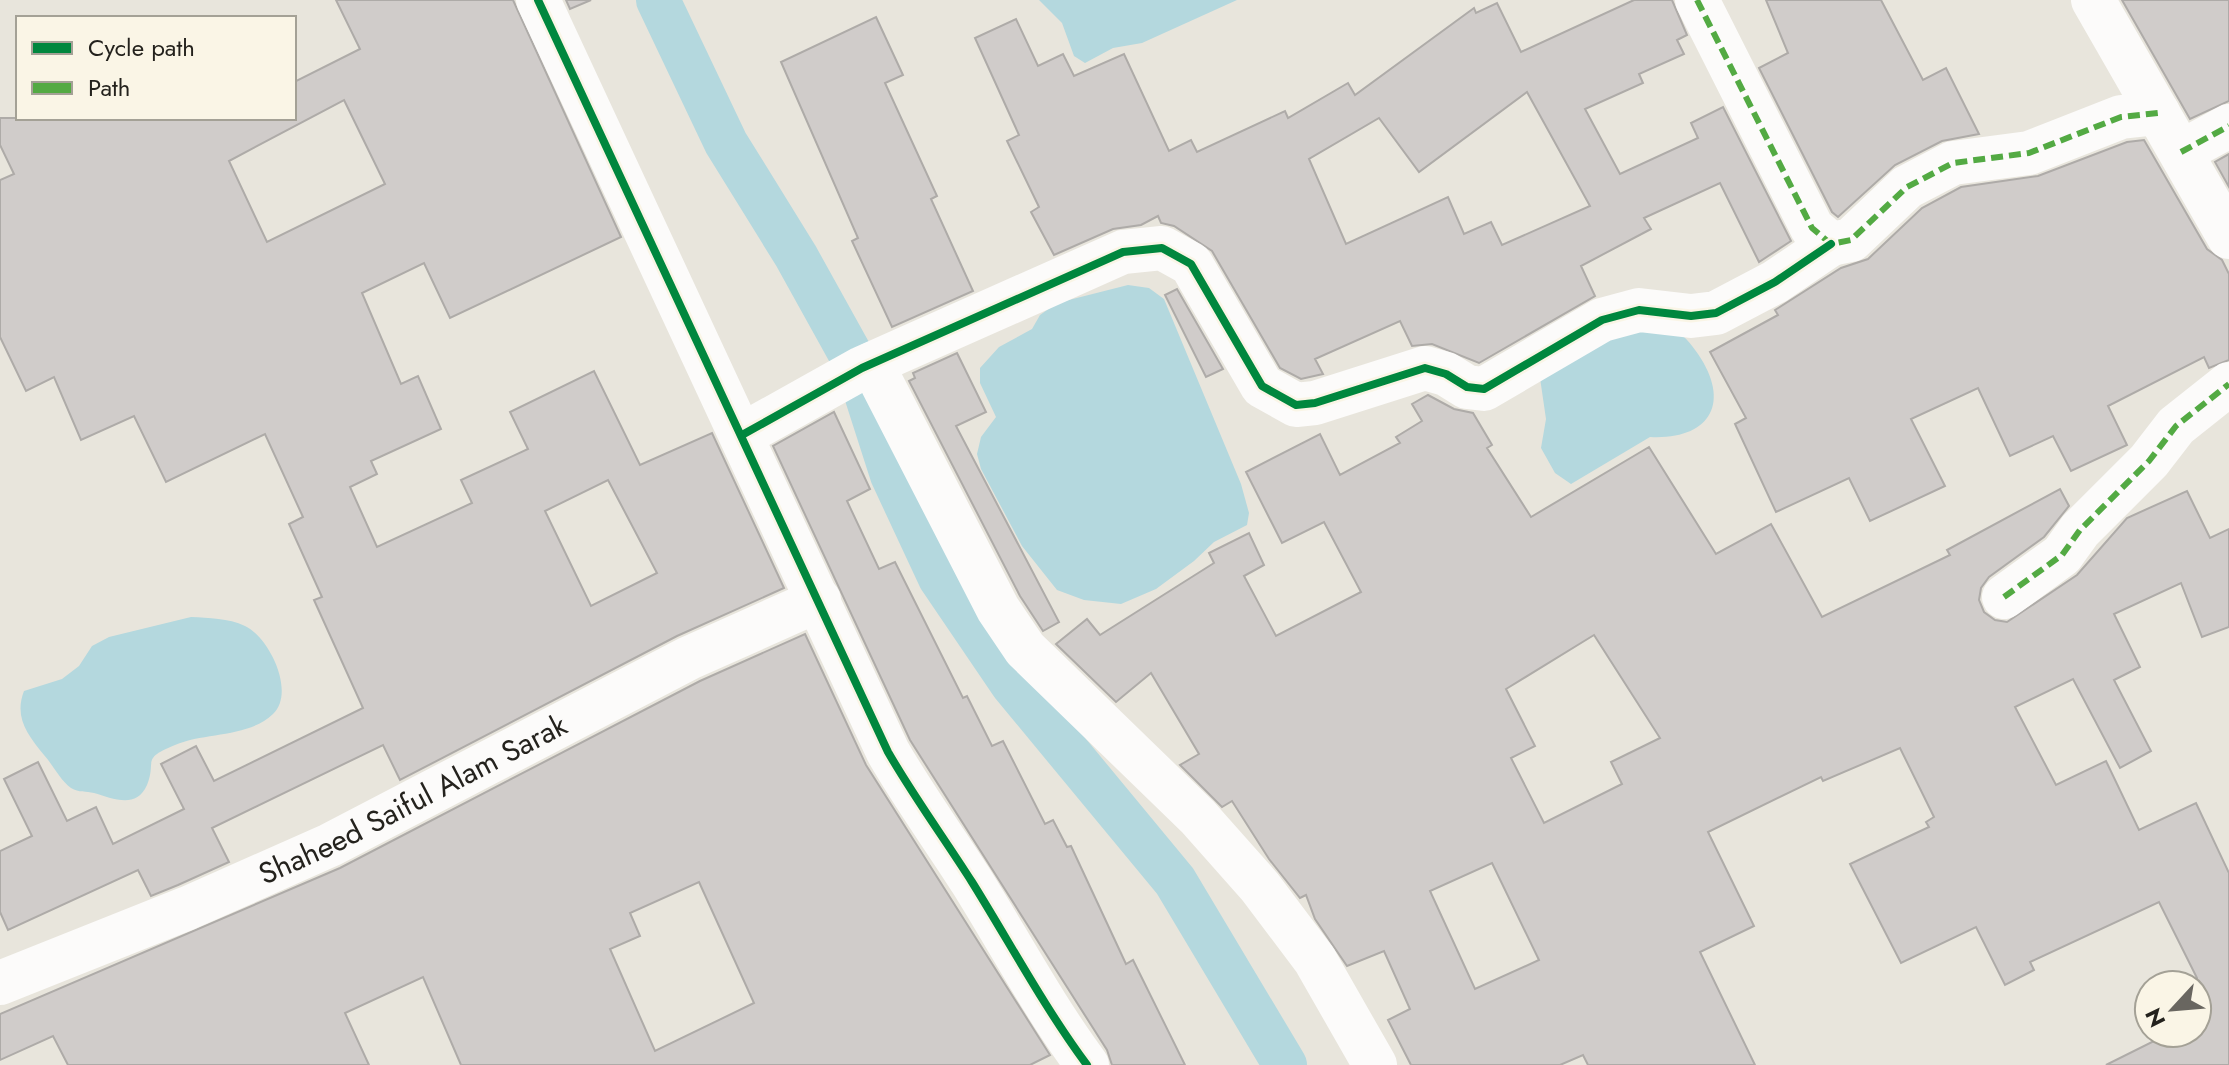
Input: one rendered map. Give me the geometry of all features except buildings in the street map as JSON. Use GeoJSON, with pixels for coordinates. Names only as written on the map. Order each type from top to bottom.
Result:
{"type":"FeatureCollection","features":[{"type":"Feature","properties":{"kind":"street"},"geometry":{"type":"LineString","coordinates":[[538,0],[754,428],[853,680],[920,809],[970,879],[1066,1037],[1087,1065]]}},
{"type":"Feature","properties":{"kind":"street"},"geometry":{"type":"LineString","coordinates":[[1697,0],[1812,228],[1831,244]]}},
{"type":"Feature","properties":{"kind":"street"},"geometry":{"type":"LineString","coordinates":[[2093,0],[2229,237]]}},
{"type":"Feature","properties":{"kind":"street"},"geometry":{"type":"LineString","coordinates":[[754,428],[867,366],[1123,252],[1162,248],[1191,264],[1262,386],[1296,405],[1315,403],[1425,368],[1446,374],[1467,387],[1484,389],[1602,320],[1639,310],[1691,316],[1716,313],[1775,282],[1831,244],[1851,240],[1907,187],[1953,163],[2029,153],[2121,117],[2158,113]]}},
{"type":"Feature","properties":{"kind":"street"},"geometry":{"type":"LineString","coordinates":[[2181,152],[2229,126]]}},
{"type":"Feature","properties":{"kind":"street"},"geometry":{"type":"LineString","coordinates":[[867,366],[998,609],[1025,649],[1198,817],[1260,887],[1315,960],[1375,1065]]}},
{"type":"Feature","properties":{"kind":"street"},"geometry":{"type":"LineString","coordinates":[[2004,597],[2062,555],[2080,530],[2149,461],[2176,426],[2229,384]]}},
{"type":"Feature","properties":{"kind":"street","name":"Shaheed Saiful Alam Sarak"},"geometry":{"type":"LineString","coordinates":[[0,983],[188,908],[330,845],[675,665],[819,600]]}},
{"type":"Feature","properties":{"kind":"water"},"geometry":{"type":"Polygon","coordinates":[[[1039,0],[1237,0],[1142,43],[1113,48],[1085,63],[1074,56],[1062,23],[1039,0]]]}},
{"type":"Feature","properties":{"kind":"water"},"geometry":{"type":"Polygon","coordinates":[[[1128,285],[1149,288],[1164,299],[1241,484],[1249,513],[1247,525],[1214,542],[1156,589],[1121,604],[1084,600],[1057,590],[1022,546],[981,469],[977,454],[981,437],[996,417],[980,383],[980,368],[999,347],[1032,329],[1040,315],[1057,303],[1128,285]]]}},
{"type":"Feature","properties":{"kind":"water"},"geometry":{"type":"Polygon","coordinates":[[[1626,327],[1666,327],[1690,343],[1708,372],[1713,388],[1709,415],[1700,425],[1687,432],[1650,437],[1571,484],[1555,473],[1541,448],[1546,419],[1540,378],[1626,327]]]}},
{"type":"Feature","properties":{"kind":"water"},"geometry":{"type":"Polygon","coordinates":[[[191,617],[239,623],[263,641],[281,679],[282,693],[273,714],[251,727],[187,741],[157,754],[153,757],[147,785],[137,798],[116,799],[71,788],[24,725],[21,700],[24,691],[62,679],[79,666],[92,646],[109,637],[191,617]]]}},
{"type":"Feature","properties":{"kind":"waterway"},"geometry":{"type":"LineString","coordinates":[[658,0],[726,143],[796,256],[857,366],[892,475],[940,578],[1012,684],[1175,881],[1285,1065]]}},
{"type":"Feature","properties":{"kind":"marked path"},"geometry":{"type":"LineString","coordinates":[[1697,0],[1812,228],[1831,244],[1851,240],[1907,187],[1953,163],[2029,153],[2121,117],[2158,113]]}},
{"type":"Feature","properties":{"kind":"marked path"},"geometry":{"type":"LineString","coordinates":[[2181,152],[2229,126]]}},
{"type":"Feature","properties":{"kind":"marked path"},"geometry":{"type":"LineString","coordinates":[[2004,597],[2062,555],[2080,530],[2149,461],[2176,426],[2229,384]]}},
{"type":"Feature","properties":{"kind":"cycle path"},"geometry":{"type":"LineString","coordinates":[[538,0],[888,752],[1056,1021],[1087,1065]]}},
{"type":"Feature","properties":{"kind":"cycle path"},"geometry":{"type":"LineString","coordinates":[[742,435],[862,368],[1123,252],[1162,248],[1191,264],[1262,386],[1296,405],[1315,403],[1425,368],[1446,374],[1467,387],[1484,389],[1602,320],[1639,310],[1691,316],[1716,313],[1775,282],[1831,244]]}}]}
